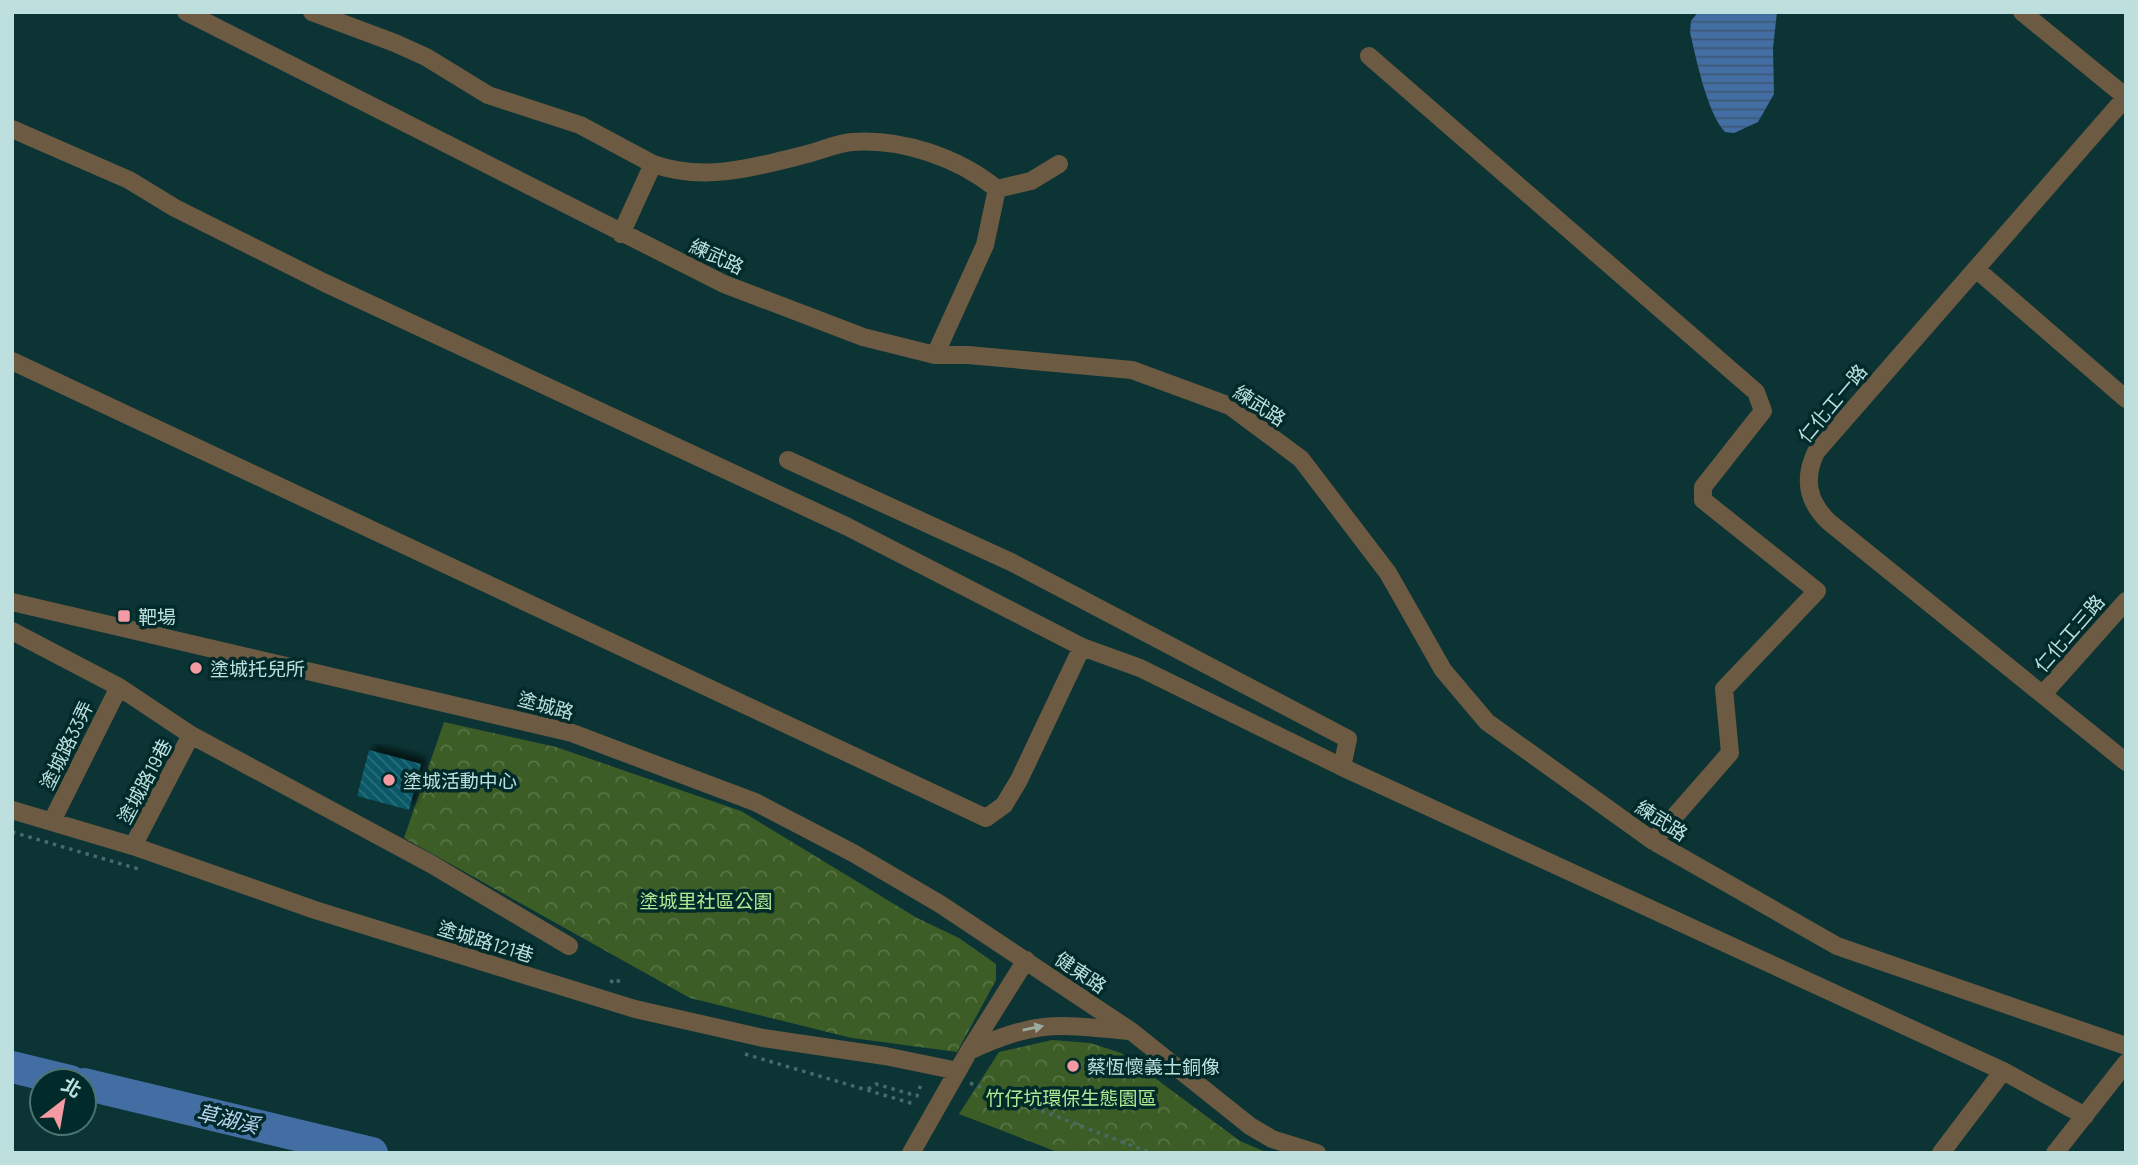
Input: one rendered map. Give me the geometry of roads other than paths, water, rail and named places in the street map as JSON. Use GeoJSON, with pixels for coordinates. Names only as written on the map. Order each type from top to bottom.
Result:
{"type":"FeatureCollection","features":[{"type":"Feature","properties":{"kind":"street","name":"練武路"},"geometry":{"type":"LineString","coordinates":[[186,12],[621,234],[737,289],[863,337],[935,355],[968,355],[1132,370],[1230,406],[1301,459],[1388,573],[1443,670],[1487,722],[1653,841],[1837,946],[2126,1046]]}},
{"type":"Feature","properties":{"kind":"street"},"geometry":{"type":"LineString","coordinates":[[313,12],[426,57],[488,95],[580,125],[669,170],[736,172],[852,142],[890,144],[963,164],[997,188],[1031,181],[1059,164]]}},
{"type":"Feature","properties":{"kind":"street"},"geometry":{"type":"LineString","coordinates":[[2022,12],[2126,97]]}},
{"type":"Feature","properties":{"kind":"street"},"geometry":{"type":"LineString","coordinates":[[1369,56],[1756,392],[1763,411],[1703,487],[1703,500],[1817,591],[1724,689],[1730,753],[1653,841]]}},
{"type":"Feature","properties":{"kind":"street","name":"仁化工一路"},"geometry":{"type":"LineString","coordinates":[[2126,97],[1816,452],[1809,468],[1808,484],[1814,507],[1829,522],[2044,693],[2126,762]]}},
{"type":"Feature","properties":{"kind":"street"},"geometry":{"type":"LineString","coordinates":[[12,129],[129,180],[175,208],[325,283],[846,526],[1082,647],[1140,668],[1342,767],[2003,1071],[2085,1116]]}},
{"type":"Feature","properties":{"kind":"street"},"geometry":{"type":"LineString","coordinates":[[621,234],[653,164]]}},
{"type":"Feature","properties":{"kind":"street"},"geometry":{"type":"LineString","coordinates":[[935,355],[985,245],[997,188]]}},
{"type":"Feature","properties":{"kind":"street"},"geometry":{"type":"LineString","coordinates":[[1976,269],[2126,399]]}},
{"type":"Feature","properties":{"kind":"street"},"geometry":{"type":"LineString","coordinates":[[12,361],[986,818],[1004,805],[1019,780],[1082,647]]}},
{"type":"Feature","properties":{"kind":"street"},"geometry":{"type":"LineString","coordinates":[[788,460],[1011,562],[1348,739],[1342,767]]}},
{"type":"Feature","properties":{"kind":"street","name":"仁化工三路"},"geometry":{"type":"LineString","coordinates":[[2044,693],[2126,601]]}},
{"type":"Feature","properties":{"kind":"street","name":"塗城路"},"geometry":{"type":"LineString","coordinates":[[12,602],[572,733],[755,802],[940,904],[1026,960]]}},
{"type":"Feature","properties":{"kind":"street"},"geometry":{"type":"LineString","coordinates":[[12,631],[119,687],[191,735],[419,858],[569,946]]}},
{"type":"Feature","properties":{"kind":"street","name":"塗城路33弄"},"geometry":{"type":"LineString","coordinates":[[52,821],[119,687]]}},
{"type":"Feature","properties":{"kind":"street","name":"塗城路19巷"},"geometry":{"type":"LineString","coordinates":[[133,846],[191,735]]}},
{"type":"Feature","properties":{"kind":"street","name":"塗城路121巷"},"geometry":{"type":"LineString","coordinates":[[12,810],[133,846],[315,910],[635,1009],[763,1038],[885,1056],[955,1076]]}},
{"type":"Feature","properties":{"kind":"street","name":"健東路"},"geometry":{"type":"LineString","coordinates":[[911,1153],[969,1051],[1026,960],[1131,1031],[1250,1126],[1272,1139],[1317,1153]]}},
{"type":"Feature","properties":{"kind":"street"},"geometry":{"type":"LineString","coordinates":[[969,1051],[1007,1033],[1038,1026],[1131,1031]]}},
{"type":"Feature","properties":{"kind":"street"},"geometry":{"type":"LineString","coordinates":[[2055,1153],[2126,1063]]}},
{"type":"Feature","properties":{"kind":"street"},"geometry":{"type":"LineString","coordinates":[[1941,1153],[2003,1071]]}},
{"type":"Feature","properties":{"kind":"water"},"geometry":{"type":"Polygon","coordinates":[[[1698,12],[1777,12],[1773,48],[1774,94],[1758,122],[1734,133],[1725,132],[1719,123],[1703,85],[1690,32],[1691,21],[1698,12]]]}},
{"type":"Feature","properties":{"kind":"waterway","name":"草湖溪"},"geometry":{"type":"LineString","coordinates":[[12,1067],[28,1071]]}},
{"type":"Feature","properties":{"kind":"waterway","name":"草湖溪"},"geometry":{"type":"LineString","coordinates":[[98,1087],[372,1153]]}},
{"type":"Feature","properties":{"kind":"place","name":"靶場"},"geometry":{"type":"Point","coordinates":[124,616]}},
{"type":"Feature","properties":{"kind":"place","name":"塗城托兒所"},"geometry":{"type":"Point","coordinates":[196,668]}},
{"type":"Feature","properties":{"kind":"place","name":"塗城活動中心"},"geometry":{"type":"Point","coordinates":[389,780]}},
{"type":"Feature","properties":{"kind":"place","name":"蔡恆懷義士銅像"},"geometry":{"type":"Point","coordinates":[1073,1066]}},
{"type":"Feature","properties":{"kind":"park label","name":"塗城里社區公園"},"geometry":{"type":"Point","coordinates":[706,900]}},
{"type":"Feature","properties":{"kind":"park label","name":"竹仔坑環保生態園區"},"geometry":{"type":"Point","coordinates":[1071,1097]}}]}
